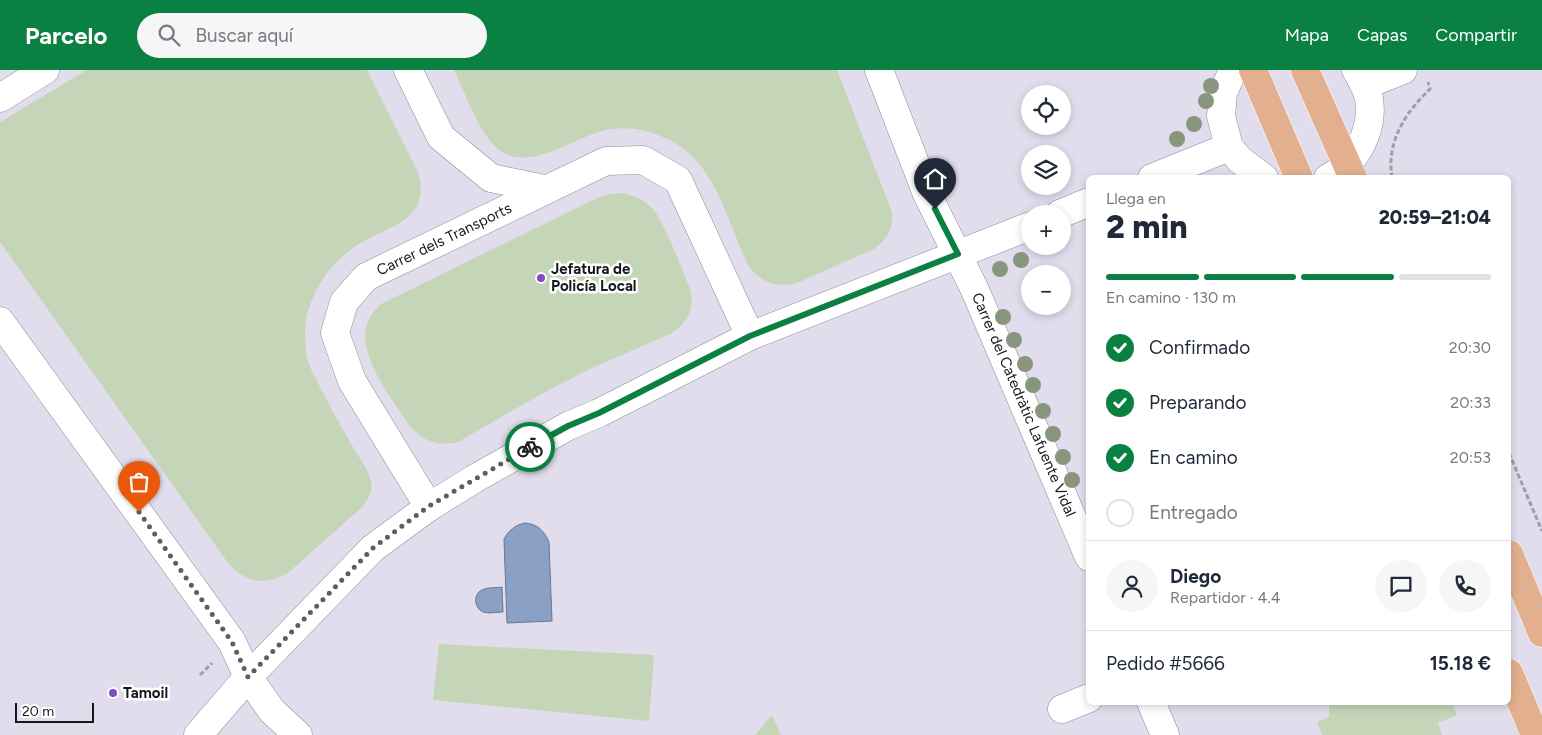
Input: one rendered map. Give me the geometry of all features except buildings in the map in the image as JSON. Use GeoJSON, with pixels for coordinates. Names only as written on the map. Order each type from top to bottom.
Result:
{"type":"FeatureCollection","features":[{"type":"Feature","properties":{"kind":"main road"},"geometry":{"type":"LineString","coordinates":[[1253,70],[1298,175]]}},
{"type":"Feature","properties":{"kind":"main road"},"geometry":{"type":"LineString","coordinates":[[1305,70],[1343,173]]}},
{"type":"Feature","properties":{"kind":"main road"},"geometry":{"type":"LineString","coordinates":[[1511,559],[1542,633]]}},
{"type":"Feature","properties":{"kind":"main road"},"geometry":{"type":"LineString","coordinates":[[1511,677],[1535,735]]}},
{"type":"Feature","properties":{"kind":"street"},"geometry":{"type":"LineString","coordinates":[[0,98],[45,70]]}},
{"type":"Feature","properties":{"kind":"street","name":"Carrer dels Transports"},"geometry":{"type":"LineString","coordinates":[[408,70],[441,137],[491,178],[544,189]]}},
{"type":"Feature","properties":{"kind":"street","name":"Carrer del Catedràtic Lafuente Vidal"},"geometry":{"type":"LineString","coordinates":[[879,70],[927,194],[958,254],[1086,550]]}},
{"type":"Feature","properties":{"kind":"street"},"geometry":{"type":"LineString","coordinates":[[1233,70],[1223,93],[1221,116],[1229,147],[1240,160],[1260,175]]}},
{"type":"Feature","properties":{"kind":"street"},"geometry":{"type":"LineString","coordinates":[[1343,173],[1362,145],[1369,123],[1369,99],[1360,78],[1414,73]]}},
{"type":"Feature","properties":{"kind":"street"},"geometry":{"type":"LineString","coordinates":[[1159,175],[1229,147]]}},
{"type":"Feature","properties":{"kind":"street","name":"Carrer dels Transports"},"geometry":{"type":"LineString","coordinates":[[429,506],[352,382],[335,333],[344,302],[366,276],[606,160],[643,160],[678,180],[750,336]]}},
{"type":"Feature","properties":{"kind":"street"},"geometry":{"type":"LineString","coordinates":[[1071,209],[1086,203]]}},
{"type":"Feature","properties":{"kind":"street"},"geometry":{"type":"LineString","coordinates":[[198,735],[248,677],[373,548],[429,506],[568,426],[599,413],[750,336],[1021,230]]}},
{"type":"Feature","properties":{"kind":"street"},"geometry":{"type":"LineString","coordinates":[[0,321],[232,642],[248,677],[272,711],[298,735]]}},
{"type":"Feature","properties":{"kind":"street"},"geometry":{"type":"LineString","coordinates":[[1062,709],[1086,699]]}},
{"type":"Feature","properties":{"kind":"street"},"geometry":{"type":"LineString","coordinates":[[1152,705],[1165,735]]}},
{"type":"Feature","properties":{"kind":"path"},"geometry":{"type":"LineString","coordinates":[[1392,175],[1390,160],[1392,145],[1399,129],[1418,100],[1430,89],[1414,73]]}},
{"type":"Feature","properties":{"kind":"path"},"geometry":{"type":"LineString","coordinates":[[1511,458],[1542,531]]}},
{"type":"Feature","properties":{"kind":"path"},"geometry":{"type":"LineString","coordinates":[[200,674],[213,662]]}},
{"type":"Feature","properties":{"kind":"green space"},"geometry":{"type":"Polygon","coordinates":[[[87,70],[367,70],[418,172],[421,189],[419,202],[412,213],[403,221],[353,248],[334,264],[314,295],[305,331],[309,364],[366,469],[371,482],[370,493],[360,509],[288,573],[271,580],[263,581],[249,578],[235,570],[228,563],[0,242],[0,122],[87,70]]]}},
{"type":"Feature","properties":{"kind":"green space"},"geometry":{"type":"Polygon","coordinates":[[[454,70],[837,70],[892,212],[892,224],[889,233],[874,249],[797,283],[783,285],[770,283],[759,277],[749,267],[712,183],[695,159],[676,143],[652,133],[626,128],[601,131],[563,147],[535,156],[522,158],[509,155],[498,149],[485,133],[454,70]]]}},
{"type":"Feature","properties":{"kind":"green space"},"geometry":{"type":"Polygon","coordinates":[[[621,193],[636,197],[650,206],[667,233],[691,291],[691,310],[686,320],[672,333],[590,369],[545,392],[458,442],[437,443],[425,439],[414,431],[393,402],[377,374],[366,346],[365,332],[369,319],[381,304],[599,197],[621,193]]]}},
{"type":"Feature","properties":{"kind":"green space"},"geometry":{"type":"Polygon","coordinates":[[[439,644],[654,655],[649,721],[433,700],[439,644]]]}},
{"type":"Feature","properties":{"kind":"green space"},"geometry":{"type":"Polygon","coordinates":[[[1329,705],[1453,705],[1457,715],[1438,723],[1442,735],[1322,735],[1317,722],[1329,717],[1329,705]]]}},
{"type":"Feature","properties":{"kind":"green space"},"geometry":{"type":"Polygon","coordinates":[[[772,715],[781,735],[755,735],[772,715]]]}},
{"type":"Feature","properties":{"kind":"water"},"geometry":{"type":"Polygon","coordinates":[[[525,523],[540,529],[549,542],[552,621],[507,623],[504,539],[513,528],[525,523]]]}},
{"type":"Feature","properties":{"kind":"water"},"geometry":{"type":"Polygon","coordinates":[[[502,587],[503,612],[488,613],[480,610],[476,604],[479,592],[487,588],[502,587]]]}},
{"type":"Feature","properties":{"kind":"way so far"},"geometry":{"type":"LineString","coordinates":[[139,512],[232,642],[248,677],[373,548],[429,506],[530,447]]}},
{"type":"Feature","properties":{"kind":"place","name":"Jefatura de Policía Local"},"geometry":{"type":"Point","coordinates":[541,278]}},
{"type":"Feature","properties":{"kind":"place","name":"Tamoil"},"geometry":{"type":"Point","coordinates":[113,693]}},
{"type":"Feature","properties":{"kind":"route"},"geometry":{"type":"LineString","coordinates":[[530,447],[568,426],[599,413],[750,336],[958,254],[935,209]]}}]}
